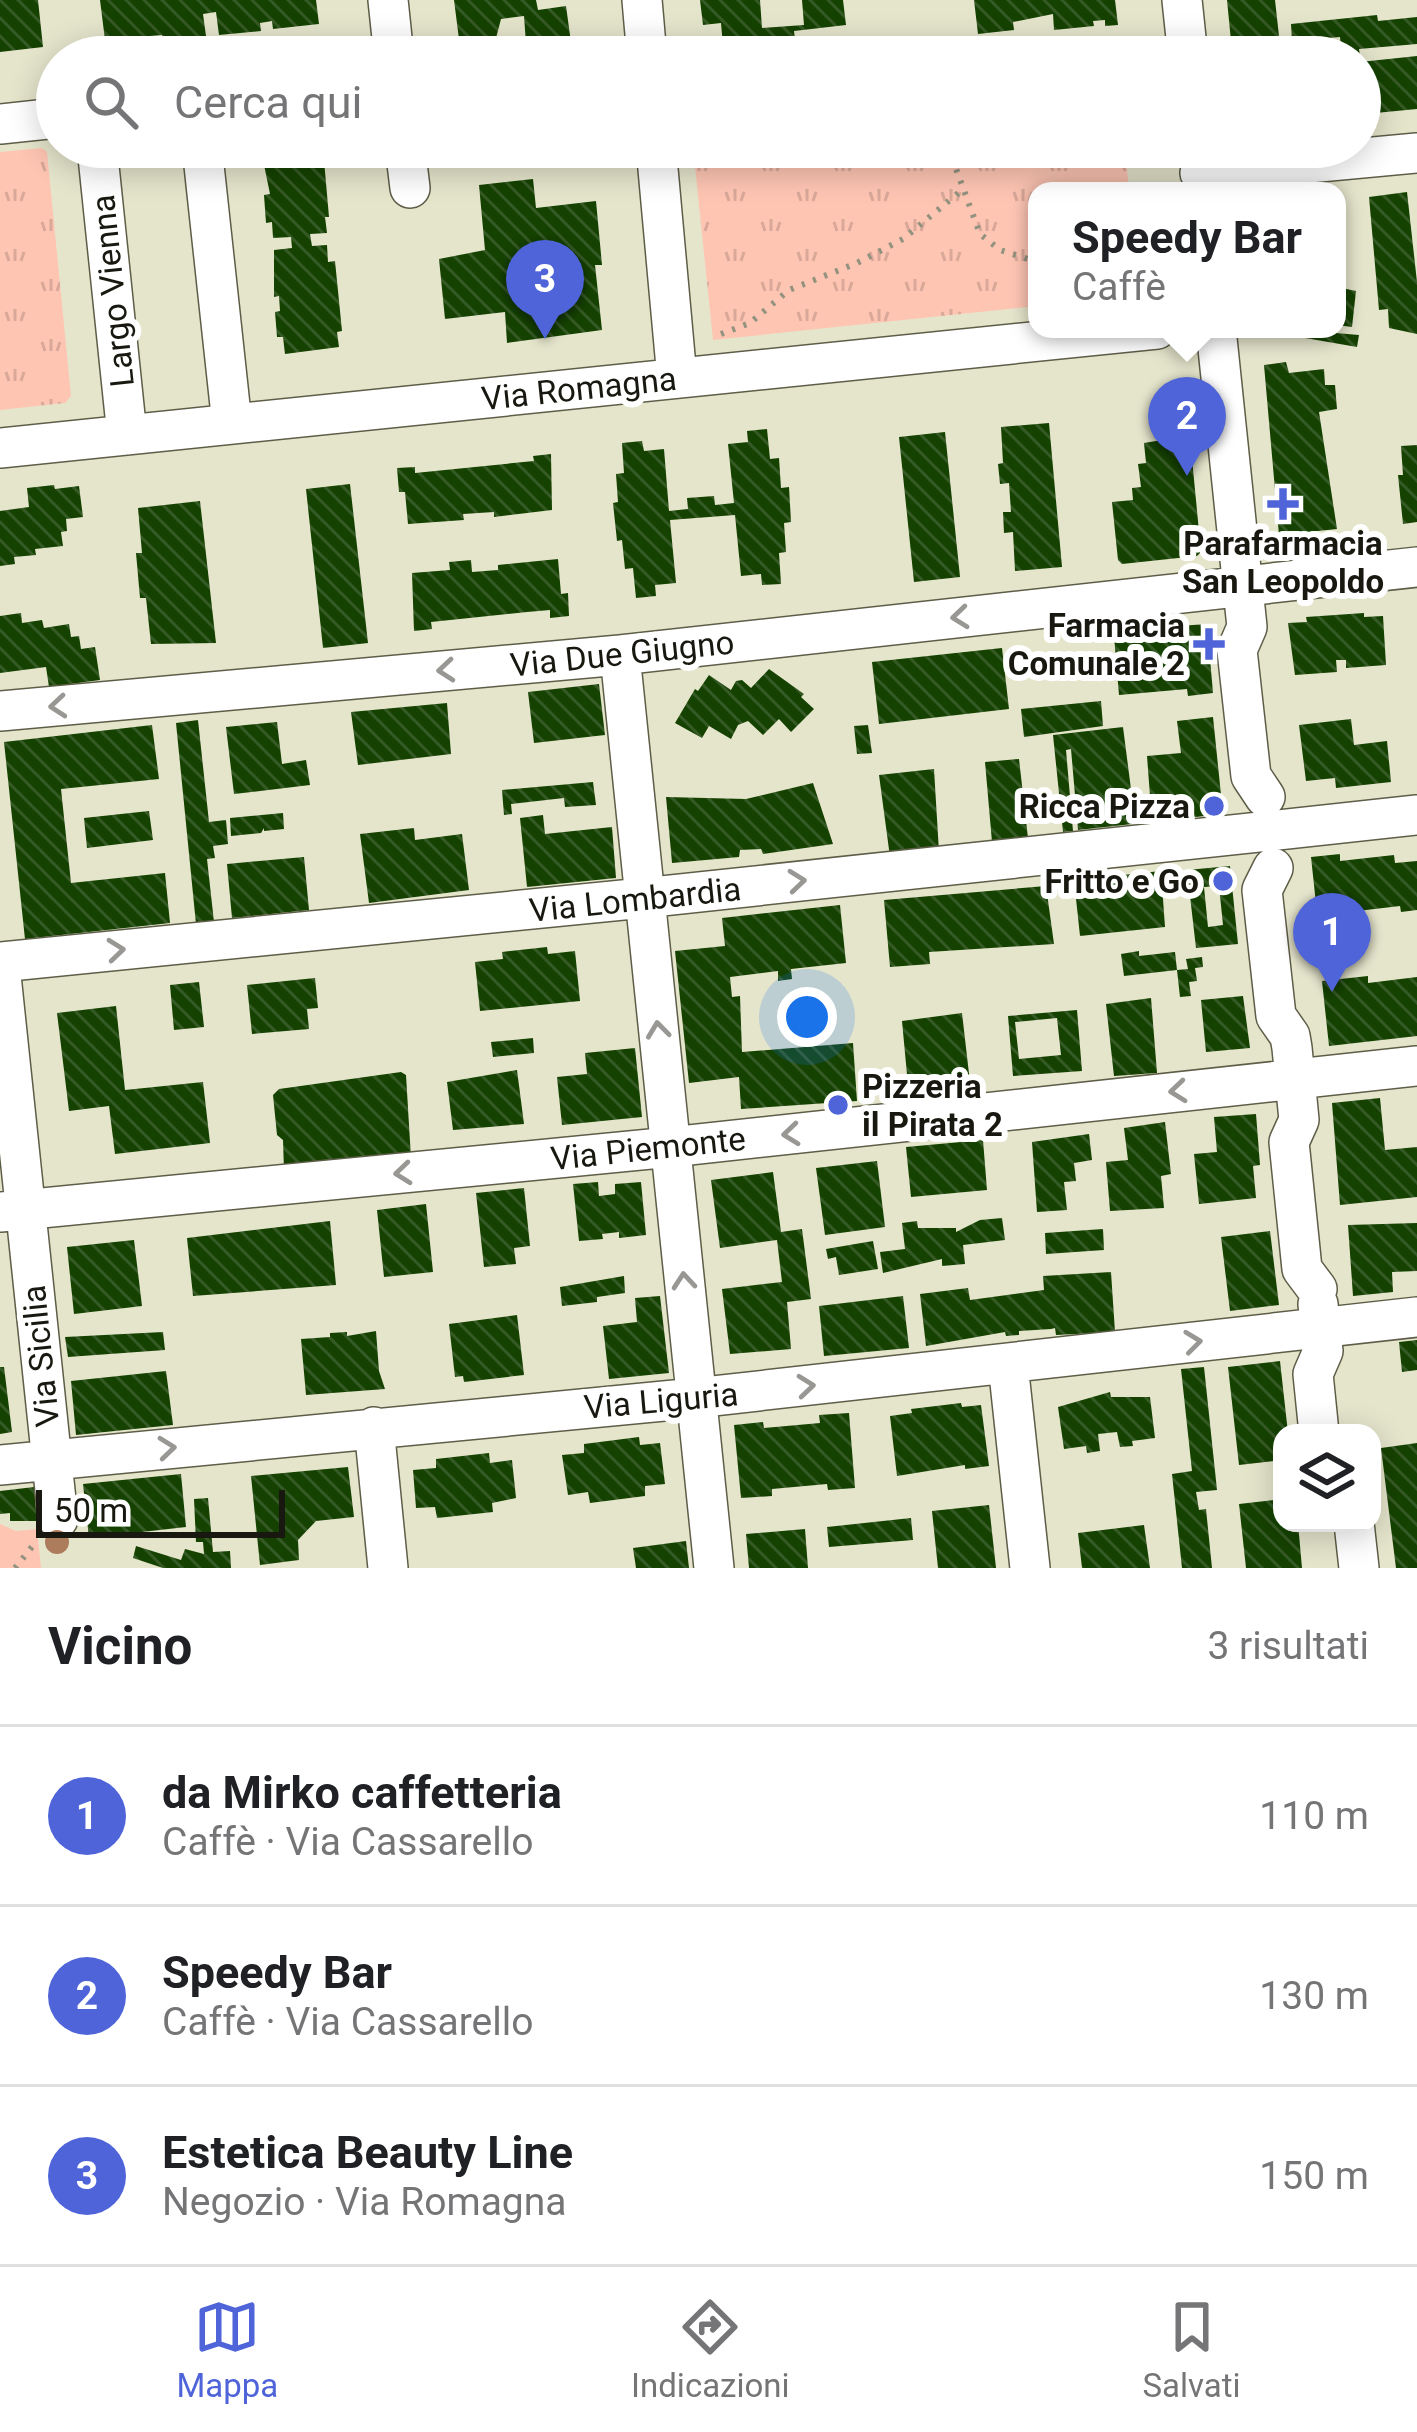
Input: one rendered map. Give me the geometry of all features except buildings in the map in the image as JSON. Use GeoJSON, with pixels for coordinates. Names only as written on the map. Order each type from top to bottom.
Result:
{"type":"FeatureCollection","features":[{"type":"Feature","properties":{"kind":"street"},"geometry":{"type":"LineString","coordinates":[[388,0],[392,36]]}},
{"type":"Feature","properties":{"kind":"street"},"geometry":{"type":"LineString","coordinates":[[642,0],[645,36]]}},
{"type":"Feature","properties":{"kind":"street"},"geometry":{"type":"LineString","coordinates":[[1182,0],[1186,36]]}},
{"type":"Feature","properties":{"kind":"street"},"geometry":{"type":"LineString","coordinates":[[0,124],[36,120]]}},
{"type":"Feature","properties":{"kind":"street"},"geometry":{"type":"LineString","coordinates":[[1381,156],[1417,153]]}},
{"type":"Feature","properties":{"kind":"street","name":"Largo Vienna"},"geometry":{"type":"LineString","coordinates":[[99,168],[128,435]]}},
{"type":"Feature","properties":{"kind":"street"},"geometry":{"type":"LineString","coordinates":[[204,168],[232,424]]}},
{"type":"Feature","properties":{"kind":"street"},"geometry":{"type":"LineString","coordinates":[[408,168],[410,188]]}},
{"type":"Feature","properties":{"kind":"street"},"geometry":{"type":"LineString","coordinates":[[658,168],[677,378]]}},
{"type":"Feature","properties":{"kind":"street","name":"Via Romagna"},"geometry":{"type":"LineString","coordinates":[[0,448],[1069,338]]}},
{"type":"Feature","properties":{"kind":"street"},"geometry":{"type":"LineString","coordinates":[[1217,338],[1247,627],[1262,647],[1275,773],[1262,890],[1276,1016],[1290,1036],[1299,1120],[1314,1140],[1327,1266],[1313,1374],[1318,1424]]}},
{"type":"Feature","properties":{"kind":"street","name":"Via Due Giugno"},"geometry":{"type":"LineString","coordinates":[[0,711],[620,655],[1417,567]]}},
{"type":"Feature","properties":{"kind":"street"},"geometry":{"type":"LineString","coordinates":[[620,655],[715,1568]]}},
{"type":"Feature","properties":{"kind":"street","name":"Via Lombardia"},"geometry":{"type":"LineString","coordinates":[[0,964],[1417,815]]}},
{"type":"Feature","properties":{"kind":"street","name":"Via Sicilia"},"geometry":{"type":"LineString","coordinates":[[0,964],[13,1211],[58,1519]]}},
{"type":"Feature","properties":{"kind":"street","name":"Via Piemonte"},"geometry":{"type":"LineString","coordinates":[[13,1211],[671,1147],[1417,1066]]}},
{"type":"Feature","properties":{"kind":"street","name":"Via Liguria"},"geometry":{"type":"LineString","coordinates":[[0,1466],[1008,1364],[1320,1322],[1417,1317]]}},
{"type":"Feature","properties":{"kind":"street"},"geometry":{"type":"LineString","coordinates":[[1320,1322],[1338,1372],[1344,1424]]}},
{"type":"Feature","properties":{"kind":"street"},"geometry":{"type":"LineString","coordinates":[[1008,1364],[1030,1568]]}},
{"type":"Feature","properties":{"kind":"street"},"geometry":{"type":"LineString","coordinates":[[374,1427],[388,1568]]}},
{"type":"Feature","properties":{"kind":"street"},"geometry":{"type":"LineString","coordinates":[[1330,1532],[1334,1568]]}},
{"type":"Feature","properties":{"kind":"street"},"geometry":{"type":"LineString","coordinates":[[1355,1532],[1359,1568]]}},
{"type":"Feature","properties":{"kind":"path"},"geometry":{"type":"LineString","coordinates":[[955,168],[974,224],[990,244],[1028,259]]}},
{"type":"Feature","properties":{"kind":"path"},"geometry":{"type":"LineString","coordinates":[[721,334],[750,323],[789,290],[903,239],[962,190]]}},
{"type":"Feature","properties":{"kind":"green space"},"geometry":{"type":"Polygon","coordinates":[[[36,149],[36,168],[49,168],[71,396],[65,403],[0,410],[0,152],[36,149]]]}},
{"type":"Feature","properties":{"kind":"green space"},"geometry":{"type":"Polygon","coordinates":[[[695,168],[1127,168],[1128,182],[1028,182],[1028,307],[713,340],[695,168]]]}},
{"type":"Feature","properties":{"kind":"green space"},"geometry":{"type":"Polygon","coordinates":[[[0,1524],[16,1531],[37,1529],[41,1568],[0,1568],[0,1524]]]}},
{"type":"Feature","properties":{"kind":"place","name":"Estetica Beauty Line"},"geometry":{"type":"Point","coordinates":[545,339]}},
{"type":"Feature","properties":{"kind":"place","name":"Speedy Bar"},"geometry":{"type":"Point","coordinates":[1187,476]}},
{"type":"Feature","properties":{"kind":"place","name":"Parafarmacia San Leopoldo"},"geometry":{"type":"Point","coordinates":[1283,504]}},
{"type":"Feature","properties":{"kind":"place","name":"Farmacia Comunale 2"},"geometry":{"type":"Point","coordinates":[1209,644]}},
{"type":"Feature","properties":{"kind":"place","name":"Ricca Pizza"},"geometry":{"type":"Point","coordinates":[1214,806]}},
{"type":"Feature","properties":{"kind":"place","name":"Fritto e Go"},"geometry":{"type":"Point","coordinates":[1223,881]}},
{"type":"Feature","properties":{"kind":"place","name":"da Mirko caffetteria"},"geometry":{"type":"Point","coordinates":[1332,992]}},
{"type":"Feature","properties":{"kind":"place","name":"Pizzeria il Pirata 2"},"geometry":{"type":"Point","coordinates":[838,1105]}}]}
